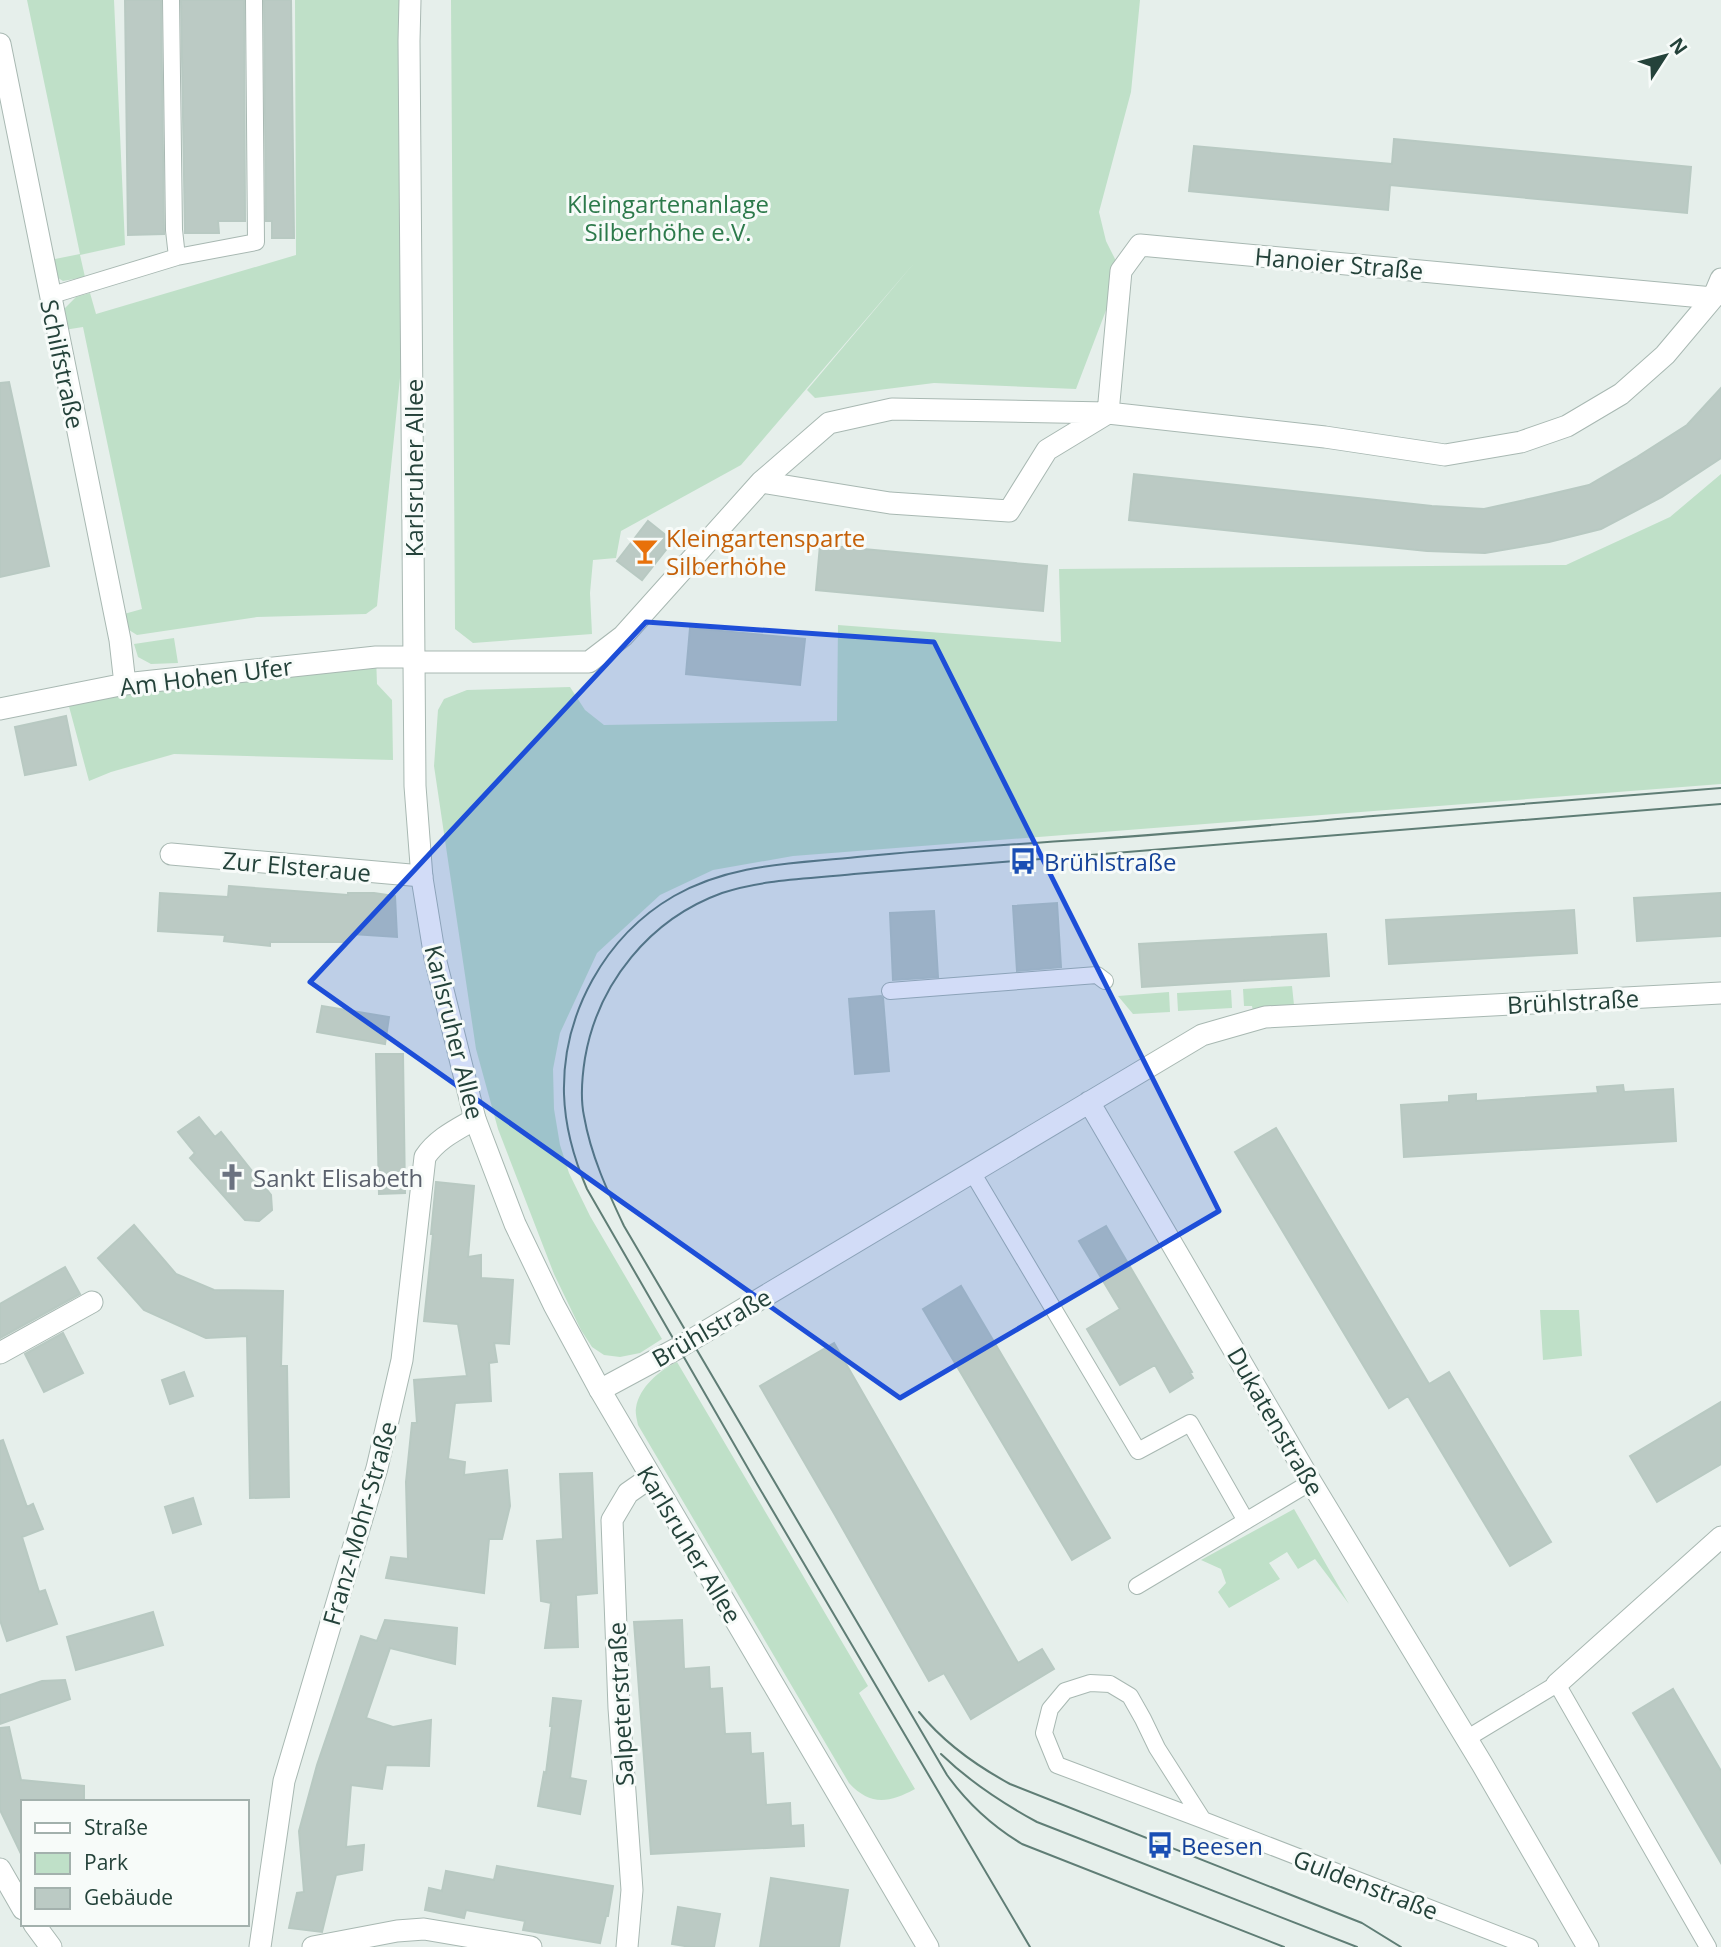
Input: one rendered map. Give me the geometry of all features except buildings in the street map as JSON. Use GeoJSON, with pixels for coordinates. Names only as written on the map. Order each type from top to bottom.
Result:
{"type":"FeatureCollection","features":[{"type":"Feature","properties":{"kind":"street","name":"Karlsruher Allee"},"geometry":{"type":"LineString","coordinates":[[410,0],[415,786],[422,876],[435,958],[475,1119],[515,1224],[554,1305],[600,1390],[928,1947]]}},
{"type":"Feature","properties":{"kind":"street","name":"Schilfstraße"},"geometry":{"type":"LineString","coordinates":[[0,44],[120,640],[125,684]]}},
{"type":"Feature","properties":{"kind":"street","name":"Hanoier Straße"},"geometry":{"type":"LineString","coordinates":[[1108,413],[1121,271],[1140,244],[1717,288]]}},
{"type":"Feature","properties":{"kind":"street","name":"Hanoier Straße"},"geometry":{"type":"LineString","coordinates":[[414,659],[589,662],[622,636],[761,482],[828,423],[892,409],[1108,413],[1325,437],[1445,455],[1521,442],[1567,426],[1621,394],[1665,355],[1717,288]]}},
{"type":"Feature","properties":{"kind":"street"},"geometry":{"type":"LineString","coordinates":[[761,482],[890,503],[1009,511],[1047,450],[1108,413]]}},
{"type":"Feature","properties":{"kind":"street","name":"Am Hohen Ufer"},"geometry":{"type":"LineString","coordinates":[[0,709],[125,684],[376,657],[414,659]]}},
{"type":"Feature","properties":{"kind":"street","name":"Zur Elsteraue"},"geometry":{"type":"LineString","coordinates":[[171,854],[422,876]]}},
{"type":"Feature","properties":{"kind":"street","name":"Brühlstraße"},"geometry":{"type":"LineString","coordinates":[[600,1390],[678,1348],[1202,1035],[1265,1017],[1721,993]]}},
{"type":"Feature","properties":{"kind":"street","name":"Dukatenstraße"},"geometry":{"type":"LineString","coordinates":[[1089,1102],[1311,1482],[1466,1739]]}},
{"type":"Feature","properties":{"kind":"street","name":"Franz-Mohr-Straße"},"geometry":{"type":"LineString","coordinates":[[260,1947],[284,1781],[377,1468],[402,1360],[425,1157],[430,1149],[447,1135],[475,1119]]}},
{"type":"Feature","properties":{"kind":"street"},"geometry":{"type":"LineString","coordinates":[[0,1353],[92,1301]]}},
{"type":"Feature","properties":{"kind":"street","name":"Salpeterstraße"},"geometry":{"type":"LineString","coordinates":[[626,1947],[632,1890],[619,1708],[612,1520],[628,1493],[651,1477]]}},
{"type":"Feature","properties":{"kind":"street"},"geometry":{"type":"LineString","coordinates":[[1557,1684],[1721,1538]]}},
{"type":"Feature","properties":{"kind":"street"},"geometry":{"type":"LineString","coordinates":[[1466,1739],[1588,1947]]}},
{"type":"Feature","properties":{"kind":"street"},"geometry":{"type":"LineString","coordinates":[[0,1869],[21,1906]]}},
{"type":"Feature","properties":{"kind":"street"},"geometry":{"type":"LineString","coordinates":[[35,1926],[51,1947]]}},
{"type":"Feature","properties":{"kind":"street"},"geometry":{"type":"LineString","coordinates":[[313,1947],[397,1931],[424,1929],[531,1947]]}},
{"type":"Feature","properties":{"kind":"lane"},"geometry":{"type":"LineString","coordinates":[[171,0],[174,230],[177,257]]}},
{"type":"Feature","properties":{"kind":"lane"},"geometry":{"type":"LineString","coordinates":[[50,296],[177,257],[256,242],[254,0]]}},
{"type":"Feature","properties":{"kind":"lane"},"geometry":{"type":"LineString","coordinates":[[890,991],[1097,975],[1105,981]]}},
{"type":"Feature","properties":{"kind":"lane"},"geometry":{"type":"LineString","coordinates":[[972,1172],[1138,1451],[1190,1423],[1246,1521]]}},
{"type":"Feature","properties":{"kind":"lane"},"geometry":{"type":"LineString","coordinates":[[1137,1586],[1311,1482]]}},
{"type":"Feature","properties":{"kind":"lane","name":"Guldenstraße"},"geometry":{"type":"LineString","coordinates":[[1203,1820],[1157,1748],[1130,1696],[1110,1684],[1090,1683],[1065,1691],[1050,1709],[1044,1733],[1057,1765],[1530,1947]]}},
{"type":"Feature","properties":{"kind":"lane"},"geometry":{"type":"LineString","coordinates":[[1466,1739],[1557,1684],[1708,1947]]}},
{"type":"Feature","properties":{"kind":"highlighted area"},"geometry":{"type":"Polygon","coordinates":[[[646,622],[934,642],[1219,1211],[900,1398],[310,982],[646,622]]]}},
{"type":"Feature","properties":{"kind":"green space"},"geometry":{"type":"Polygon","coordinates":[[[27,0],[114,0],[125,245],[80,255],[85,277],[63,281],[55,276],[50,260],[80,254],[27,0]]]}},
{"type":"Feature","properties":{"kind":"green space"},"geometry":{"type":"Polygon","coordinates":[[[295,0],[410,0],[412,259],[377,606],[366,614],[257,617],[137,635],[129,630],[124,614],[142,609],[83,327],[64,330],[62,311],[76,297],[90,293],[96,314],[296,255],[295,0]]]}},
{"type":"Feature","properties":{"kind":"green space","name":"Kleingartenanlage Silberhöhe e.V."},"geometry":{"type":"Polygon","coordinates":[[[451,0],[1140,0],[1131,92],[1099,212],[1106,241],[1121,271],[1076,389],[934,383],[815,398],[807,390],[915,262],[741,465],[621,531],[616,558],[593,560],[590,593],[592,634],[473,643],[455,629],[451,0]]]}},
{"type":"Feature","properties":{"kind":"green space"},"geometry":{"type":"Polygon","coordinates":[[[1721,474],[1721,784],[793,856],[713,870],[660,895],[597,953],[560,1033],[553,1069],[554,1109],[560,1145],[569,1173],[590,1216],[662,1339],[640,1353],[620,1357],[604,1355],[592,1347],[554,1274],[498,1129],[476,1049],[434,766],[438,710],[444,699],[467,690],[570,687],[585,710],[604,725],[837,721],[838,625],[1061,642],[1059,569],[1566,565],[1670,517],[1721,474]]]}},
{"type":"Feature","properties":{"kind":"green space"},"geometry":{"type":"Polygon","coordinates":[[[174,638],[178,663],[151,664],[138,657],[134,644],[174,638]]]}},
{"type":"Feature","properties":{"kind":"green space"},"geometry":{"type":"Polygon","coordinates":[[[376,657],[377,684],[392,700],[393,760],[174,754],[89,781],[67,699],[376,657]]]}},
{"type":"Feature","properties":{"kind":"green space"},"geometry":{"type":"Polygon","coordinates":[[[1292,986],[1294,1005],[1253,1011],[1252,1006],[1244,1006],[1243,989],[1292,986]]]}},
{"type":"Feature","properties":{"kind":"green space"},"geometry":{"type":"Polygon","coordinates":[[[1231,990],[1232,1008],[1178,1011],[1177,993],[1231,990]]]}},
{"type":"Feature","properties":{"kind":"green space"},"geometry":{"type":"Polygon","coordinates":[[[1169,992],[1170,1012],[1133,1014],[1118,996],[1169,992]]]}},
{"type":"Feature","properties":{"kind":"green space"},"geometry":{"type":"Polygon","coordinates":[[[1540,1310],[1579,1310],[1582,1356],[1543,1360],[1540,1310]]]}},
{"type":"Feature","properties":{"kind":"green space"},"geometry":{"type":"Polygon","coordinates":[[[677,1362],[868,1686],[859,1693],[915,1789],[897,1797],[880,1800],[865,1796],[849,1783],[638,1425],[636,1410],[641,1393],[657,1375],[677,1362]]]}},
{"type":"Feature","properties":{"kind":"green space"},"geometry":{"type":"Polygon","coordinates":[[[1294,1509],[1349,1604],[1315,1559],[1298,1569],[1287,1552],[1269,1563],[1280,1579],[1229,1608],[1218,1592],[1226,1583],[1221,1569],[1201,1560],[1294,1509]]]}},
{"type":"Feature","properties":{"kind":"tram line"},"geometry":{"type":"LineString","coordinates":[[1030,1947],[587,1189],[571,1143],[564,1094],[565,1064],[571,1035],[592,980],[627,933],[649,913],[674,896],[718,877],[763,867],[916,852],[1721,788]]}},
{"type":"Feature","properties":{"kind":"tram line"},"geometry":{"type":"LineString","coordinates":[[1284,1947],[1022,1844],[981,1814],[947,1775],[624,1226],[595,1159],[583,1109],[583,1072],[592,1030],[615,980],[631,957],[650,937],[696,904],[738,888],[854,874],[1721,804]]}},
{"type":"Feature","properties":{"kind":"tram line"},"geometry":{"type":"LineString","coordinates":[[919,1712],[939,1734],[961,1752],[1010,1784],[1362,1923],[1401,1947]]}},
{"type":"Feature","properties":{"kind":"tram line"},"geometry":{"type":"LineString","coordinates":[[941,1754],[963,1774],[1037,1822],[1357,1947]]}},
{"type":"Feature","properties":{"kind":"place","name":"Kleingartensparte Silberhöhe"},"geometry":{"type":"Point","coordinates":[645,551]}},
{"type":"Feature","properties":{"kind":"place","name":"Brühlstraße"},"geometry":{"type":"Point","coordinates":[1023,861]}},
{"type":"Feature","properties":{"kind":"place","name":"Sankt Elisabeth"},"geometry":{"type":"Point","coordinates":[232,1177]}},
{"type":"Feature","properties":{"kind":"place","name":"Beesen"},"geometry":{"type":"Point","coordinates":[1160,1845]}}]}
